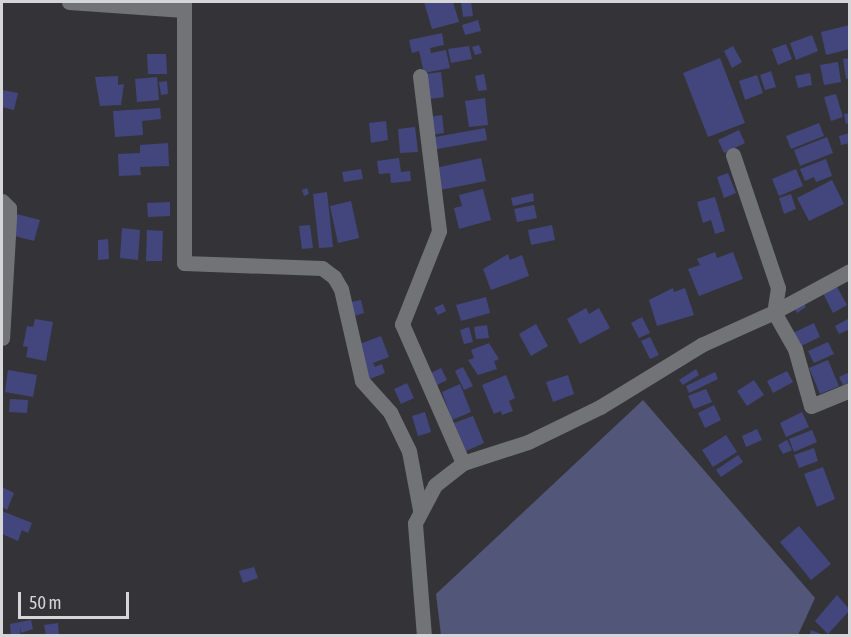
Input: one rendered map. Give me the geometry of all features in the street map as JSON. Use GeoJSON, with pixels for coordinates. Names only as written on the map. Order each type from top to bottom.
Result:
{"type":"FeatureCollection","features":[{"type":"Feature","properties":{"kind":"street"},"geometry":{"type":"LineString","coordinates":[[69,2],[184,6],[184,263],[322,268],[334,277],[341,288],[362,381],[390,412],[408,451],[420,510]]}},
{"type":"Feature","properties":{"kind":"street"},"geometry":{"type":"LineString","coordinates":[[420,76],[439,231],[402,324],[463,463]]}},
{"type":"Feature","properties":{"kind":"street"},"geometry":{"type":"LineString","coordinates":[[733,155],[778,288],[774,312],[795,350],[811,406],[849,390]]}},
{"type":"Feature","properties":{"kind":"street"},"geometry":{"type":"LineString","coordinates":[[2,201],[9,208],[9,218],[2,338]]}},
{"type":"Feature","properties":{"kind":"street"},"geometry":{"type":"LineString","coordinates":[[424,636],[415,523],[435,485],[463,463],[528,442],[600,407],[701,345],[774,312],[849,271]]}},
{"type":"Feature","properties":{"kind":"shaded area"},"geometry":{"type":"Polygon","coordinates":[[[643,400],[815,598],[798,635],[441,635],[436,594],[643,400]]]}},
{"type":"Feature","properties":{"kind":"building"},"geometry":{"type":"Polygon","coordinates":[[[424,2],[453,2],[459,22],[432,29],[424,2]]]}},
{"type":"Feature","properties":{"kind":"building"},"geometry":{"type":"Polygon","coordinates":[[[461,2],[471,2],[473,16],[463,17],[461,2]]]}},
{"type":"Feature","properties":{"kind":"building"},"geometry":{"type":"Polygon","coordinates":[[[478,20],[481,31],[465,35],[462,25],[478,20]]]}},
{"type":"Feature","properties":{"kind":"building"},"geometry":{"type":"Polygon","coordinates":[[[850,25],[850,49],[826,55],[821,32],[850,25]]]}},
{"type":"Feature","properties":{"kind":"building"},"geometry":{"type":"Polygon","coordinates":[[[442,33],[444,45],[430,48],[431,53],[446,50],[450,68],[424,73],[419,51],[412,53],[409,40],[442,33]]]}},
{"type":"Feature","properties":{"kind":"building"},"geometry":{"type":"Polygon","coordinates":[[[812,35],[818,51],[796,60],[790,43],[812,35]]]}},
{"type":"Feature","properties":{"kind":"building"},"geometry":{"type":"Polygon","coordinates":[[[786,44],[792,59],[778,65],[772,49],[786,44]]]}},
{"type":"Feature","properties":{"kind":"building"},"geometry":{"type":"Polygon","coordinates":[[[479,45],[482,53],[475,55],[472,47],[479,45]]]}},
{"type":"Feature","properties":{"kind":"building"},"geometry":{"type":"Polygon","coordinates":[[[469,46],[472,59],[451,63],[448,49],[469,46]]]}},
{"type":"Feature","properties":{"kind":"building"},"geometry":{"type":"Polygon","coordinates":[[[733,46],[742,62],[732,68],[724,51],[733,46]]]}},
{"type":"Feature","properties":{"kind":"building"},"geometry":{"type":"Polygon","coordinates":[[[147,54],[166,54],[167,74],[148,74],[147,54]]]}},
{"type":"Feature","properties":{"kind":"building"},"geometry":{"type":"Polygon","coordinates":[[[720,58],[745,123],[708,137],[683,73],[720,58]]]}},
{"type":"Feature","properties":{"kind":"building"},"geometry":{"type":"Polygon","coordinates":[[[850,58],[850,78],[846,79],[843,59],[850,58]]]}},
{"type":"Feature","properties":{"kind":"building"},"geometry":{"type":"Polygon","coordinates":[[[838,62],[841,82],[824,85],[820,65],[838,62]]]}},
{"type":"Feature","properties":{"kind":"building"},"geometry":{"type":"Polygon","coordinates":[[[771,71],[776,87],[765,90],[760,75],[771,71]]]}},
{"type":"Feature","properties":{"kind":"building"},"geometry":{"type":"Polygon","coordinates":[[[441,72],[444,97],[430,99],[426,74],[441,72]]]}},
{"type":"Feature","properties":{"kind":"building"},"geometry":{"type":"Polygon","coordinates":[[[810,73],[812,85],[798,88],[795,76],[810,73]]]}},
{"type":"Feature","properties":{"kind":"building"},"geometry":{"type":"Polygon","coordinates":[[[484,74],[487,90],[478,91],[475,76],[484,74]]]}},
{"type":"Feature","properties":{"kind":"building"},"geometry":{"type":"Polygon","coordinates":[[[757,75],[763,93],[745,100],[739,81],[757,75]]]}},
{"type":"Feature","properties":{"kind":"building"},"geometry":{"type":"Polygon","coordinates":[[[118,76],[118,85],[124,84],[121,105],[100,106],[95,77],[118,76]]]}},
{"type":"Feature","properties":{"kind":"building"},"geometry":{"type":"Polygon","coordinates":[[[157,77],[159,100],[137,102],[135,79],[157,77]]]}},
{"type":"Feature","properties":{"kind":"building"},"geometry":{"type":"Polygon","coordinates":[[[167,81],[168,94],[161,95],[159,82],[167,81]]]}},
{"type":"Feature","properties":{"kind":"building"},"geometry":{"type":"Polygon","coordinates":[[[2,90],[18,93],[14,110],[2,107],[2,90]]]}},
{"type":"Feature","properties":{"kind":"building"},"geometry":{"type":"Polygon","coordinates":[[[836,94],[843,117],[831,121],[824,97],[836,94]]]}},
{"type":"Feature","properties":{"kind":"building"},"geometry":{"type":"Polygon","coordinates":[[[485,98],[488,125],[469,127],[465,101],[485,98]]]}},
{"type":"Feature","properties":{"kind":"building"},"geometry":{"type":"Polygon","coordinates":[[[160,108],[161,119],[142,121],[143,135],[115,137],[113,111],[160,108]]]}},
{"type":"Feature","properties":{"kind":"building"},"geometry":{"type":"Polygon","coordinates":[[[850,113],[850,123],[846,124],[844,114],[850,113]]]}},
{"type":"Feature","properties":{"kind":"building"},"geometry":{"type":"Polygon","coordinates":[[[442,115],[444,133],[431,135],[428,117],[442,115]]]}},
{"type":"Feature","properties":{"kind":"building"},"geometry":{"type":"Polygon","coordinates":[[[386,121],[388,140],[371,143],[369,123],[386,121]]]}},
{"type":"Feature","properties":{"kind":"building"},"geometry":{"type":"Polygon","coordinates":[[[819,123],[824,136],[791,149],[786,136],[819,123]]]}},
{"type":"Feature","properties":{"kind":"building"},"geometry":{"type":"Polygon","coordinates":[[[415,127],[418,152],[400,153],[398,129],[415,127]]]}},
{"type":"Feature","properties":{"kind":"building"},"geometry":{"type":"Polygon","coordinates":[[[485,128],[487,140],[432,150],[430,138],[485,128]]]}},
{"type":"Feature","properties":{"kind":"building"},"geometry":{"type":"Polygon","coordinates":[[[739,130],[745,143],[724,153],[718,140],[739,130]]]}},
{"type":"Feature","properties":{"kind":"building"},"geometry":{"type":"Polygon","coordinates":[[[850,133],[850,143],[841,145],[839,136],[850,133]]]}},
{"type":"Feature","properties":{"kind":"building"},"geometry":{"type":"Polygon","coordinates":[[[827,137],[833,153],[800,166],[794,150],[827,137]]]}},
{"type":"Feature","properties":{"kind":"building"},"geometry":{"type":"Polygon","coordinates":[[[168,143],[169,166],[140,167],[141,175],[119,176],[118,154],[140,153],[140,145],[168,143]]]}},
{"type":"Feature","properties":{"kind":"building"},"geometry":{"type":"Polygon","coordinates":[[[399,158],[401,172],[410,171],[411,181],[391,183],[390,173],[379,174],[377,161],[399,158]]]}},
{"type":"Feature","properties":{"kind":"building"},"geometry":{"type":"Polygon","coordinates":[[[481,158],[486,181],[435,191],[431,169],[481,158]]]}},
{"type":"Feature","properties":{"kind":"building"},"geometry":{"type":"Polygon","coordinates":[[[826,159],[832,176],[816,182],[814,177],[805,181],[800,169],[826,159]]]}},
{"type":"Feature","properties":{"kind":"building"},"geometry":{"type":"Polygon","coordinates":[[[361,169],[363,179],[344,182],[342,172],[361,169]]]}},
{"type":"Feature","properties":{"kind":"building"},"geometry":{"type":"Polygon","coordinates":[[[796,169],[803,186],[779,196],[772,179],[796,169]]]}},
{"type":"Feature","properties":{"kind":"building"},"geometry":{"type":"Polygon","coordinates":[[[728,173],[736,193],[724,198],[717,177],[728,173]]]}},
{"type":"Feature","properties":{"kind":"building"},"geometry":{"type":"Polygon","coordinates":[[[832,180],[844,204],[809,221],[797,198],[832,180]]]}},
{"type":"Feature","properties":{"kind":"building"},"geometry":{"type":"Polygon","coordinates":[[[307,188],[309,194],[304,196],[302,190],[307,188]]]}},
{"type":"Feature","properties":{"kind":"building"},"geometry":{"type":"Polygon","coordinates":[[[483,189],[491,220],[459,229],[454,208],[462,206],[459,195],[483,189]]]}},
{"type":"Feature","properties":{"kind":"building"},"geometry":{"type":"Polygon","coordinates":[[[327,192],[333,247],[319,248],[313,194],[327,192]]]}},
{"type":"Feature","properties":{"kind":"building"},"geometry":{"type":"Polygon","coordinates":[[[533,193],[534,201],[513,206],[511,198],[533,193]]]}},
{"type":"Feature","properties":{"kind":"building"},"geometry":{"type":"Polygon","coordinates":[[[791,194],[796,209],[784,214],[779,198],[791,194]]]}},
{"type":"Feature","properties":{"kind":"building"},"geometry":{"type":"Polygon","coordinates":[[[715,197],[725,231],[715,234],[711,220],[703,223],[697,202],[715,197]]]}},
{"type":"Feature","properties":{"kind":"building"},"geometry":{"type":"Polygon","coordinates":[[[351,201],[359,238],[338,243],[330,206],[351,201]]]}},
{"type":"Feature","properties":{"kind":"building"},"geometry":{"type":"Polygon","coordinates":[[[170,202],[170,216],[148,217],[147,203],[170,202]]]}},
{"type":"Feature","properties":{"kind":"building"},"geometry":{"type":"Polygon","coordinates":[[[534,205],[537,218],[517,222],[514,209],[534,205]]]}},
{"type":"Feature","properties":{"kind":"building"},"geometry":{"type":"Polygon","coordinates":[[[13,213],[40,220],[34,241],[7,234],[13,213]]]}},
{"type":"Feature","properties":{"kind":"building"},"geometry":{"type":"Polygon","coordinates":[[[310,225],[313,248],[302,249],[299,226],[310,225]]]}},
{"type":"Feature","properties":{"kind":"building"},"geometry":{"type":"Polygon","coordinates":[[[552,225],[555,240],[531,245],[528,230],[552,225]]]}},
{"type":"Feature","properties":{"kind":"building"},"geometry":{"type":"Polygon","coordinates":[[[122,228],[140,230],[138,260],[120,258],[122,228]]]}},
{"type":"Feature","properties":{"kind":"building"},"geometry":{"type":"Polygon","coordinates":[[[147,230],[163,231],[162,261],[146,261],[147,230]]]}},
{"type":"Feature","properties":{"kind":"building"},"geometry":{"type":"Polygon","coordinates":[[[108,239],[109,259],[98,260],[98,240],[108,239]]]}},
{"type":"Feature","properties":{"kind":"building"},"geometry":{"type":"Polygon","coordinates":[[[715,252],[717,258],[733,252],[743,279],[699,296],[688,269],[700,265],[697,259],[715,252]]]}},
{"type":"Feature","properties":{"kind":"building"},"geometry":{"type":"Polygon","coordinates":[[[508,254],[510,260],[522,255],[529,276],[491,290],[483,269],[508,254]]]}},
{"type":"Feature","properties":{"kind":"building"},"geometry":{"type":"Polygon","coordinates":[[[836,285],[847,305],[833,313],[823,293],[836,285]]]}},
{"type":"Feature","properties":{"kind":"building"},"geometry":{"type":"Polygon","coordinates":[[[673,288],[674,292],[685,288],[694,315],[657,326],[649,300],[673,288]]]}},
{"type":"Feature","properties":{"kind":"building"},"geometry":{"type":"Polygon","coordinates":[[[486,297],[490,313],[461,321],[456,305],[486,297]]]}},
{"type":"Feature","properties":{"kind":"building"},"geometry":{"type":"Polygon","coordinates":[[[361,300],[364,313],[354,316],[351,302],[361,300]]]}},
{"type":"Feature","properties":{"kind":"building"},"geometry":{"type":"Polygon","coordinates":[[[803,301],[806,307],[797,313],[793,306],[803,301]]]}},
{"type":"Feature","properties":{"kind":"building"},"geometry":{"type":"Polygon","coordinates":[[[443,304],[446,311],[438,315],[434,308],[443,304]]]}},
{"type":"Feature","properties":{"kind":"building"},"geometry":{"type":"Polygon","coordinates":[[[586,308],[589,314],[599,308],[610,328],[580,344],[567,319],[586,308]]]}},
{"type":"Feature","properties":{"kind":"building"},"geometry":{"type":"Polygon","coordinates":[[[642,317],[650,333],[639,338],[631,323],[642,317]]]}},
{"type":"Feature","properties":{"kind":"building"},"geometry":{"type":"Polygon","coordinates":[[[850,318],[850,329],[839,334],[835,326],[850,318]]]}},
{"type":"Feature","properties":{"kind":"building"},"geometry":{"type":"Polygon","coordinates":[[[35,319],[53,322],[46,361],[26,357],[28,347],[23,346],[27,326],[33,327],[35,319]]]}},
{"type":"Feature","properties":{"kind":"building"},"geometry":{"type":"Polygon","coordinates":[[[814,323],[820,337],[799,347],[793,333],[814,323]]]}},
{"type":"Feature","properties":{"kind":"building"},"geometry":{"type":"Polygon","coordinates":[[[536,324],[548,346],[531,356],[519,334],[536,324]]]}},
{"type":"Feature","properties":{"kind":"building"},"geometry":{"type":"Polygon","coordinates":[[[487,325],[489,338],[476,339],[474,327],[487,325]]]}},
{"type":"Feature","properties":{"kind":"building"},"geometry":{"type":"Polygon","coordinates":[[[469,327],[473,342],[464,344],[460,330],[469,327]]]}},
{"type":"Feature","properties":{"kind":"building"},"geometry":{"type":"Polygon","coordinates":[[[381,336],[389,357],[373,363],[375,367],[382,364],[385,373],[370,379],[357,345],[381,336]]]}},
{"type":"Feature","properties":{"kind":"building"},"geometry":{"type":"Polygon","coordinates":[[[650,337],[659,355],[650,359],[641,341],[650,337]]]}},
{"type":"Feature","properties":{"kind":"building"},"geometry":{"type":"Polygon","coordinates":[[[828,342],[834,354],[814,363],[808,351],[828,342]]]}},
{"type":"Feature","properties":{"kind":"building"},"geometry":{"type":"Polygon","coordinates":[[[489,343],[499,359],[494,361],[497,369],[478,375],[468,360],[474,358],[471,350],[489,343]]]}},
{"type":"Feature","properties":{"kind":"building"},"geometry":{"type":"Polygon","coordinates":[[[828,360],[839,386],[820,394],[809,368],[828,360]]]}},
{"type":"Feature","properties":{"kind":"building"},"geometry":{"type":"Polygon","coordinates":[[[463,367],[473,386],[464,390],[455,371],[463,367]]]}},
{"type":"Feature","properties":{"kind":"building"},"geometry":{"type":"Polygon","coordinates":[[[441,368],[447,380],[437,385],[431,373],[441,368]]]}},
{"type":"Feature","properties":{"kind":"building"},"geometry":{"type":"Polygon","coordinates":[[[696,369],[699,375],[683,385],[679,380],[696,369]]]}},
{"type":"Feature","properties":{"kind":"building"},"geometry":{"type":"Polygon","coordinates":[[[8,370],[37,375],[33,397],[5,392],[8,370]]]}},
{"type":"Feature","properties":{"kind":"building"},"geometry":{"type":"Polygon","coordinates":[[[787,371],[793,382],[773,393],[767,381],[787,371]]]}},
{"type":"Feature","properties":{"kind":"building"},"geometry":{"type":"Polygon","coordinates":[[[715,372],[718,379],[689,393],[686,386],[715,372]]]}},
{"type":"Feature","properties":{"kind":"building"},"geometry":{"type":"Polygon","coordinates":[[[850,372],[850,382],[843,385],[839,377],[850,372]]]}},
{"type":"Feature","properties":{"kind":"building"},"geometry":{"type":"Polygon","coordinates":[[[506,375],[515,398],[509,401],[513,411],[502,415],[501,411],[494,414],[482,385],[506,375]]]}},
{"type":"Feature","properties":{"kind":"building"},"geometry":{"type":"Polygon","coordinates":[[[568,375],[574,394],[553,402],[546,382],[568,375]]]}},
{"type":"Feature","properties":{"kind":"building"},"geometry":{"type":"Polygon","coordinates":[[[754,380],[764,395],[747,406],[737,391],[754,380]]]}},
{"type":"Feature","properties":{"kind":"building"},"geometry":{"type":"Polygon","coordinates":[[[407,383],[414,398],[401,404],[394,389],[407,383]]]}},
{"type":"Feature","properties":{"kind":"building"},"geometry":{"type":"Polygon","coordinates":[[[460,384],[471,412],[452,420],[442,392],[460,384]]]}},
{"type":"Feature","properties":{"kind":"building"},"geometry":{"type":"Polygon","coordinates":[[[706,389],[712,402],[694,409],[688,396],[706,389]]]}},
{"type":"Feature","properties":{"kind":"building"},"geometry":{"type":"Polygon","coordinates":[[[10,399],[28,400],[27,413],[9,412],[10,399]]]}},
{"type":"Feature","properties":{"kind":"building"},"geometry":{"type":"Polygon","coordinates":[[[714,405],[721,420],[705,428],[698,413],[714,405]]]}},
{"type":"Feature","properties":{"kind":"building"},"geometry":{"type":"Polygon","coordinates":[[[425,412],[431,432],[418,436],[412,416],[425,412]]]}},
{"type":"Feature","properties":{"kind":"building"},"geometry":{"type":"Polygon","coordinates":[[[802,412],[809,427],[786,437],[780,423],[802,412]]]}},
{"type":"Feature","properties":{"kind":"building"},"geometry":{"type":"Polygon","coordinates":[[[473,416],[484,443],[466,451],[454,423],[473,416]]]}},
{"type":"Feature","properties":{"kind":"building"},"geometry":{"type":"Polygon","coordinates":[[[757,429],[762,440],[746,447],[742,436],[757,429]]]}},
{"type":"Feature","properties":{"kind":"building"},"geometry":{"type":"Polygon","coordinates":[[[812,430],[817,442],[794,452],[789,439],[812,430]]]}},
{"type":"Feature","properties":{"kind":"building"},"geometry":{"type":"Polygon","coordinates":[[[726,435],[737,452],[713,467],[702,450],[726,435]]]}},
{"type":"Feature","properties":{"kind":"building"},"geometry":{"type":"Polygon","coordinates":[[[787,440],[792,450],[783,454],[778,445],[787,440]]]}},
{"type":"Feature","properties":{"kind":"building"},"geometry":{"type":"Polygon","coordinates":[[[814,448],[818,461],[799,468],[794,455],[814,448]]]}},
{"type":"Feature","properties":{"kind":"building"},"geometry":{"type":"Polygon","coordinates":[[[738,455],[743,462],[721,477],[716,470],[738,455]]]}},
{"type":"Feature","properties":{"kind":"building"},"geometry":{"type":"Polygon","coordinates":[[[823,467],[835,499],[817,507],[804,474],[823,467]]]}},
{"type":"Feature","properties":{"kind":"building"},"geometry":{"type":"Polygon","coordinates":[[[2,487],[14,493],[7,510],[2,507],[2,487]]]}},
{"type":"Feature","properties":{"kind":"building"},"geometry":{"type":"Polygon","coordinates":[[[2,511],[32,523],[28,533],[22,530],[18,541],[2,534],[2,511]]]}},
{"type":"Feature","properties":{"kind":"building"},"geometry":{"type":"Polygon","coordinates":[[[799,526],[831,564],[811,580],[780,542],[799,526]]]}},
{"type":"Feature","properties":{"kind":"building"},"geometry":{"type":"Polygon","coordinates":[[[254,567],[258,578],[243,583],[239,571],[254,567]]]}},
{"type":"Feature","properties":{"kind":"building"},"geometry":{"type":"Polygon","coordinates":[[[837,595],[850,610],[828,634],[815,621],[837,595]]]}},
{"type":"Feature","properties":{"kind":"building"},"geometry":{"type":"Polygon","coordinates":[[[31,620],[33,629],[21,633],[20,627],[20,636],[11,636],[10,624],[31,620]]]}},
{"type":"Feature","properties":{"kind":"building"},"geometry":{"type":"Polygon","coordinates":[[[58,623],[59,636],[46,636],[44,625],[58,623]]]}},
{"type":"Feature","properties":{"kind":"building"},"geometry":{"type":"Polygon","coordinates":[[[811,630],[824,635],[824,636],[809,636],[811,630]]]}}]}
